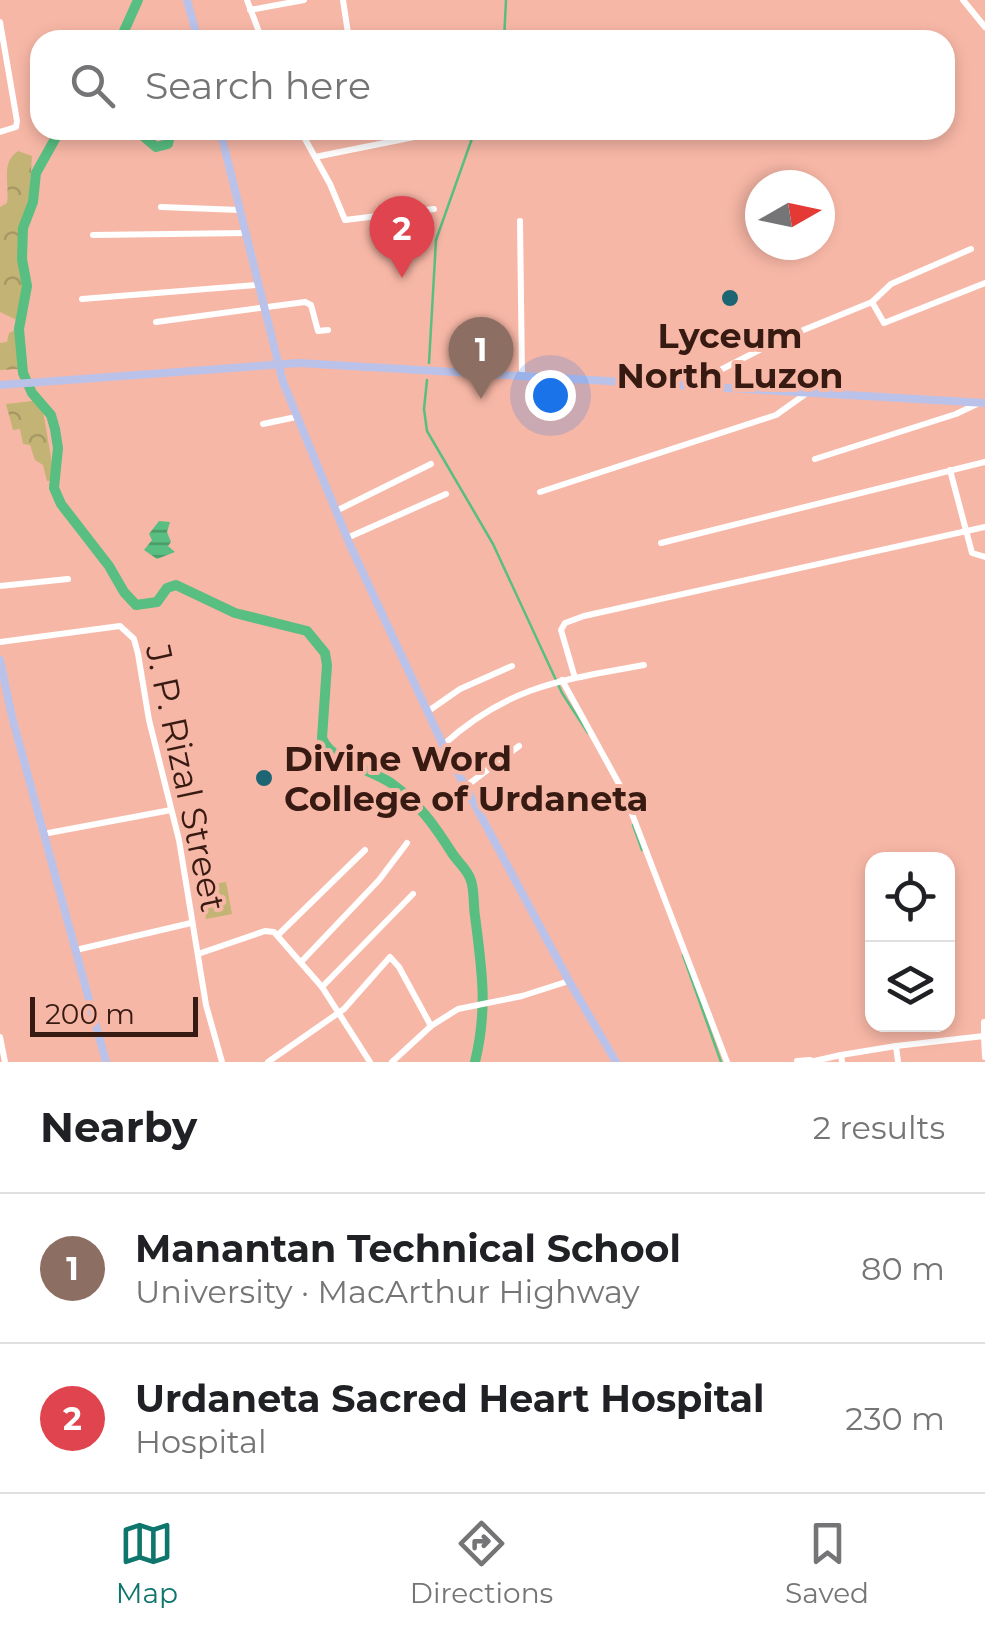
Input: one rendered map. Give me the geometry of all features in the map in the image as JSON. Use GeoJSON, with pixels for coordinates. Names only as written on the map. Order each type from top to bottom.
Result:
{"type":"FeatureCollection","features":[{"type":"Feature","properties":{"kind":"main road"},"geometry":{"type":"LineString","coordinates":[[187,0],[195,30]]}},
{"type":"Feature","properties":{"kind":"main road"},"geometry":{"type":"LineString","coordinates":[[222,140],[278,364],[336,511],[443,745],[568,981],[616,1062]]}},
{"type":"Feature","properties":{"kind":"main road"},"geometry":{"type":"LineString","coordinates":[[3,384],[325,363],[982,403]]}},
{"type":"Feature","properties":{"kind":"main road"},"geometry":{"type":"LineString","coordinates":[[0,660],[106,1062]]}},
{"type":"Feature","properties":{"kind":"street"},"geometry":{"type":"LineString","coordinates":[[247,0],[258,30]]}},
{"type":"Feature","properties":{"kind":"street"},"geometry":{"type":"LineString","coordinates":[[250,10],[304,0]]}},
{"type":"Feature","properties":{"kind":"street"},"geometry":{"type":"LineString","coordinates":[[343,0],[348,30]]}},
{"type":"Feature","properties":{"kind":"street"},"geometry":{"type":"LineString","coordinates":[[962,0],[985,26]]}},
{"type":"Feature","properties":{"kind":"street"},"geometry":{"type":"LineString","coordinates":[[0,22],[16,109],[16,127],[0,132]]}},
{"type":"Feature","properties":{"kind":"street"},"geometry":{"type":"LineString","coordinates":[[305,140],[344,220],[434,208]]}},
{"type":"Feature","properties":{"kind":"street"},"geometry":{"type":"LineString","coordinates":[[315,158],[398,140]]}},
{"type":"Feature","properties":{"kind":"street"},"geometry":{"type":"LineString","coordinates":[[161,207],[240,210]]}},
{"type":"Feature","properties":{"kind":"street"},"geometry":{"type":"LineString","coordinates":[[520,221],[522,376]]}},
{"type":"Feature","properties":{"kind":"street"},"geometry":{"type":"LineString","coordinates":[[93,235],[246,233]]}},
{"type":"Feature","properties":{"kind":"street"},"geometry":{"type":"LineString","coordinates":[[690,385],[780,340],[872,302],[891,284],[971,248]]}},
{"type":"Feature","properties":{"kind":"street"},"geometry":{"type":"LineString","coordinates":[[872,302],[884,323],[985,282]]}},
{"type":"Feature","properties":{"kind":"street"},"geometry":{"type":"LineString","coordinates":[[82,299],[257,285]]}},
{"type":"Feature","properties":{"kind":"street"},"geometry":{"type":"LineString","coordinates":[[156,322],[308,303],[315,328],[328,330]]}},
{"type":"Feature","properties":{"kind":"street"},"geometry":{"type":"LineString","coordinates":[[540,492],[776,415],[808,392]]}},
{"type":"Feature","properties":{"kind":"street"},"geometry":{"type":"LineString","coordinates":[[815,459],[982,403]]}},
{"type":"Feature","properties":{"kind":"street"},"geometry":{"type":"LineString","coordinates":[[264,424],[296,417]]}},
{"type":"Feature","properties":{"kind":"street"},"geometry":{"type":"LineString","coordinates":[[660,542],[985,462]]}},
{"type":"Feature","properties":{"kind":"street"},"geometry":{"type":"LineString","coordinates":[[336,511],[430,464]]}},
{"type":"Feature","properties":{"kind":"street"},"geometry":{"type":"LineString","coordinates":[[950,470],[972,553],[985,557]]}},
{"type":"Feature","properties":{"kind":"street"},"geometry":{"type":"LineString","coordinates":[[348,538],[446,494]]}},
{"type":"Feature","properties":{"kind":"street"},"geometry":{"type":"LineString","coordinates":[[575,678],[562,630],[565,623],[985,527]]}},
{"type":"Feature","properties":{"kind":"street"},"geometry":{"type":"LineString","coordinates":[[0,586],[68,579]]}},
{"type":"Feature","properties":{"kind":"street","name":"J. P. Rizal Street"},"geometry":{"type":"LineString","coordinates":[[0,642],[108,626],[120,626],[129,632],[138,654],[149,720],[172,810],[206,1005],[222,1062]]}},
{"type":"Feature","properties":{"kind":"street"},"geometry":{"type":"LineString","coordinates":[[443,745],[480,713],[548,683],[644,665]]}},
{"type":"Feature","properties":{"kind":"street"},"geometry":{"type":"LineString","coordinates":[[427,712],[460,689],[512,666]]}},
{"type":"Feature","properties":{"kind":"street"},"geometry":{"type":"LineString","coordinates":[[561,681],[624,793],[727,1062]]}},
{"type":"Feature","properties":{"kind":"street"},"geometry":{"type":"LineString","coordinates":[[465,787],[518,746]]}},
{"type":"Feature","properties":{"kind":"street"},"geometry":{"type":"LineString","coordinates":[[43,834],[172,810]]}},
{"type":"Feature","properties":{"kind":"street"},"geometry":{"type":"LineString","coordinates":[[302,961],[407,843]]}},
{"type":"Feature","properties":{"kind":"street"},"geometry":{"type":"LineString","coordinates":[[278,935],[365,850]]}},
{"type":"Feature","properties":{"kind":"street"},"geometry":{"type":"LineString","coordinates":[[322,987],[413,894]]}},
{"type":"Feature","properties":{"kind":"street"},"geometry":{"type":"LineString","coordinates":[[76,950],[191,923]]}},
{"type":"Feature","properties":{"kind":"street"},"geometry":{"type":"LineString","coordinates":[[198,954],[265,931],[278,935],[322,987],[370,1062]]}},
{"type":"Feature","properties":{"kind":"street"},"geometry":{"type":"LineString","coordinates":[[268,1062],[340,1012],[390,957],[431,1026]]}},
{"type":"Feature","properties":{"kind":"street"},"geometry":{"type":"LineString","coordinates":[[392,1062],[431,1026],[472,1004],[568,981]]}},
{"type":"Feature","properties":{"kind":"street"},"geometry":{"type":"LineString","coordinates":[[984,1022],[985,1056]]}},
{"type":"Feature","properties":{"kind":"street"},"geometry":{"type":"LineString","coordinates":[[797,1062],[842,1059],[896,1046],[984,1036]]}},
{"type":"Feature","properties":{"kind":"street"},"geometry":{"type":"LineString","coordinates":[[0,1037],[5,1062]]}},
{"type":"Feature","properties":{"kind":"street"},"geometry":{"type":"LineString","coordinates":[[896,1046],[898,1062]]}},
{"type":"Feature","properties":{"kind":"green space"},"geometry":{"type":"Polygon","coordinates":[[[18,151],[32,156],[29,206],[22,222],[25,294],[19,321],[0,312],[0,207],[7,203],[7,168],[18,151]]]}},
{"type":"Feature","properties":{"kind":"green space"},"geometry":{"type":"Polygon","coordinates":[[[17,329],[20,369],[0,370],[0,343],[7,342],[9,333],[17,329]]]}},
{"type":"Feature","properties":{"kind":"green space"},"geometry":{"type":"Polygon","coordinates":[[[41,400],[55,480],[47,481],[43,465],[35,460],[30,445],[23,444],[20,429],[13,430],[6,404],[41,400]]]}},
{"type":"Feature","properties":{"kind":"green space"},"geometry":{"type":"Polygon","coordinates":[[[226,882],[232,914],[206,919],[200,886],[226,882]]]}},
{"type":"Feature","properties":{"kind":"shaded area"},"geometry":{"type":"Polygon","coordinates":[[[159,521],[170,522],[168,546],[175,552],[157,559],[144,550],[159,521]]]}},
{"type":"Feature","properties":{"kind":"waterway"},"geometry":{"type":"LineString","coordinates":[[124,30],[138,0]]}},
{"type":"Feature","properties":{"kind":"waterway"},"geometry":{"type":"LineString","coordinates":[[504,30],[506,0]]}},
{"type":"Feature","properties":{"kind":"waterway"},"geometry":{"type":"LineString","coordinates":[[54,140],[36,173],[33,202],[23,228],[22,259],[27,286],[19,329],[23,373],[32,393],[51,415],[55,429],[58,448],[54,488],[61,504],[136,605],[157,602],[167,588],[176,585],[235,613],[307,631],[325,653],[322,738],[327,746],[342,759],[391,783],[410,798],[470,878],[482,989],[475,1062]]}},
{"type":"Feature","properties":{"kind":"waterway"},"geometry":{"type":"LineString","coordinates":[[148,140],[156,147],[168,144],[169,140]]}},
{"type":"Feature","properties":{"kind":"waterway"},"geometry":{"type":"LineString","coordinates":[[429,363],[436,240],[471,140]]}},
{"type":"Feature","properties":{"kind":"waterway"},"geometry":{"type":"LineString","coordinates":[[427,380],[427,431],[493,544],[562,693],[588,733]]}},
{"type":"Feature","properties":{"kind":"waterway"},"geometry":{"type":"LineString","coordinates":[[633,825],[642,850]]}},
{"type":"Feature","properties":{"kind":"waterway"},"geometry":{"type":"LineString","coordinates":[[683,955],[721,1062]]}},
{"type":"Feature","properties":{"kind":"place","name":"Urdaneta Sacred Heart Hospital"},"geometry":{"type":"Point","coordinates":[402,278]}},
{"type":"Feature","properties":{"kind":"place","name":"Lyceum North Luzon"},"geometry":{"type":"Point","coordinates":[730,298]}},
{"type":"Feature","properties":{"kind":"place","name":"Manantan Technical School"},"geometry":{"type":"Point","coordinates":[481,399]}},
{"type":"Feature","properties":{"kind":"place","name":"Divine Word College of Urdaneta"},"geometry":{"type":"Point","coordinates":[264,778]}}]}
